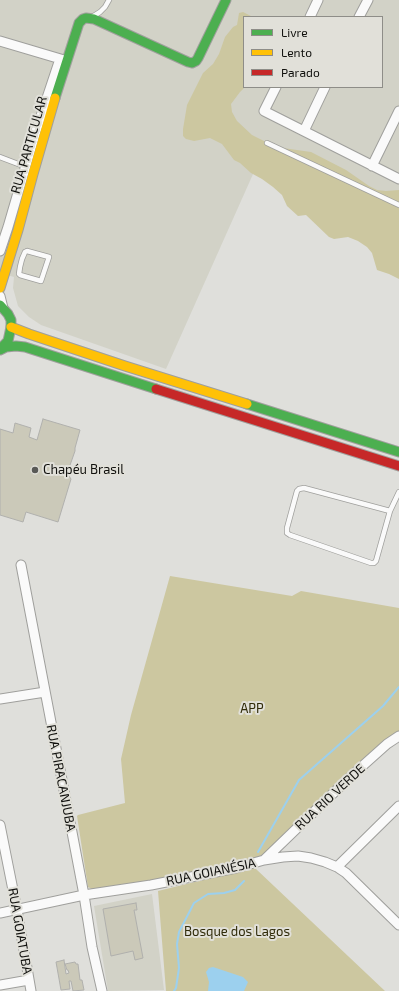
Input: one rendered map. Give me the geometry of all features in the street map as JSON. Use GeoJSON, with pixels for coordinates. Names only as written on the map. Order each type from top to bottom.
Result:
{"type":"FeatureCollection","features":[{"type":"Feature","properties":{"kind":"street"},"geometry":{"type":"LineString","coordinates":[[90,18],[192,63],[198,58],[226,0]]}},
{"type":"Feature","properties":{"kind":"street"},"geometry":{"type":"LineString","coordinates":[[310,16],[318,0]]}},
{"type":"Feature","properties":{"kind":"street"},"geometry":{"type":"LineString","coordinates":[[360,16],[368,0]]}},
{"type":"Feature","properties":{"kind":"street","name":"RUA PARTICULAR"},"geometry":{"type":"LineString","coordinates":[[0,288],[18,230],[64,60],[79,23],[82,19],[90,18]]}},
{"type":"Feature","properties":{"kind":"street"},"geometry":{"type":"LineString","coordinates":[[0,41],[64,60]]}},
{"type":"Feature","properties":{"kind":"street","name":"RUA PARTICULAR"},"geometry":{"type":"LineString","coordinates":[[1,249],[26,167],[37,122],[59,76]]}},
{"type":"Feature","properties":{"kind":"street"},"geometry":{"type":"LineString","coordinates":[[276,88],[264,111],[399,179]]}},
{"type":"Feature","properties":{"kind":"street"},"geometry":{"type":"LineString","coordinates":[[304,131],[326,88]]}},
{"type":"Feature","properties":{"kind":"street"},"geometry":{"type":"LineString","coordinates":[[372,166],[399,111]]}},
{"type":"Feature","properties":{"kind":"street"},"geometry":{"type":"LineString","coordinates":[[8,227],[18,230]]}},
{"type":"Feature","properties":{"kind":"street"},"geometry":{"type":"LineString","coordinates":[[0,296],[2,306],[11,320],[8,341],[0,349]]}},
{"type":"Feature","properties":{"kind":"street"},"geometry":{"type":"LineString","coordinates":[[11,327],[24,333],[125,366],[399,452]]}},
{"type":"Feature","properties":{"kind":"street"},"geometry":{"type":"LineString","coordinates":[[0,349],[16,346],[33,349],[399,466]]}},
{"type":"Feature","properties":{"kind":"street","name":"RUA PIRACANJUBA"},"geometry":{"type":"LineString","coordinates":[[21,565],[84,895],[92,947],[102,991]]}},
{"type":"Feature","properties":{"kind":"street"},"geometry":{"type":"LineString","coordinates":[[0,699],[45,692]]}},
{"type":"Feature","properties":{"kind":"street","name":"RUA RIO VERDE"},"geometry":{"type":"LineString","coordinates":[[264,860],[349,778],[387,744],[399,736]]}},
{"type":"Feature","properties":{"kind":"street"},"geometry":{"type":"LineString","coordinates":[[337,867],[399,806]]}},
{"type":"Feature","properties":{"kind":"street","name":"RUA GOIATUBA"},"geometry":{"type":"LineString","coordinates":[[0,825],[1,841],[31,991]]}},
{"type":"Feature","properties":{"kind":"street","name":"RUA GOIANÉSIA"},"geometry":{"type":"LineString","coordinates":[[0,913],[84,895],[151,885],[236,868],[264,860],[298,856],[311,858],[337,867],[351,877],[399,925]]}},
{"type":"Feature","properties":{"kind":"street"},"geometry":{"type":"LineString","coordinates":[[0,985],[29,980]]}},
{"type":"Feature","properties":{"kind":"lane"},"geometry":{"type":"LineString","coordinates":[[90,18],[100,12],[109,0]]}},
{"type":"Feature","properties":{"kind":"lane"},"geometry":{"type":"LineString","coordinates":[[267,143],[399,206]]}},
{"type":"Feature","properties":{"kind":"lane"},"geometry":{"type":"LineString","coordinates":[[0,157],[26,167]]}},
{"type":"Feature","properties":{"kind":"lane"},"geometry":{"type":"LineString","coordinates":[[1,249],[22,259]]}},
{"type":"Feature","properties":{"kind":"lane"},"geometry":{"type":"LineString","coordinates":[[26,251],[49,257],[41,281],[20,275],[19,272],[22,259],[26,251]]}},
{"type":"Feature","properties":{"kind":"lane"},"geometry":{"type":"LineString","coordinates":[[390,511],[304,488],[299,489],[297,491],[287,533],[297,538],[374,563],[376,561],[390,511],[399,492]]}},
{"type":"Feature","properties":{"kind":"shaded area"},"geometry":{"type":"Polygon","coordinates":[[[0,0],[399,0],[399,208],[266,145],[166,369],[41,325],[29,317],[18,306],[13,288],[14,277],[0,273],[0,0]]]}},
{"type":"Feature","properties":{"kind":"shaded area"},"geometry":{"type":"Polygon","coordinates":[[[152,894],[164,990],[108,991],[94,906],[152,894]]]}},
{"type":"Feature","properties":{"kind":"green space"},"geometry":{"type":"Polygon","coordinates":[[[243,12],[251,16],[243,16],[244,88],[231,104],[232,112],[237,121],[252,135],[276,147],[311,152],[346,170],[377,190],[399,190],[399,279],[377,270],[372,253],[367,247],[358,241],[348,237],[334,239],[329,237],[306,215],[298,216],[287,206],[282,195],[234,160],[222,144],[210,138],[194,141],[186,139],[183,136],[187,105],[203,73],[213,64],[219,54],[225,37],[233,27],[237,25],[239,13],[243,12]]]}},
{"type":"Feature","properties":{"kind":"green space","name":"APP"},"geometry":{"type":"Polygon","coordinates":[[[170,576],[292,596],[301,591],[399,608],[399,733],[260,863],[256,869],[385,991],[166,991],[158,891],[231,873],[94,890],[88,887],[77,816],[125,803],[121,759],[131,715],[170,576]]]}},
{"type":"Feature","properties":{"kind":"water"},"geometry":{"type":"Polygon","coordinates":[[[213,967],[243,977],[248,982],[244,991],[208,991],[209,982],[206,972],[209,968],[213,967]]]}},
{"type":"Feature","properties":{"kind":"building","name":"Chapéu Brasil"},"geometry":{"type":"Polygon","coordinates":[[[43,419],[80,430],[69,468],[71,471],[69,476],[71,479],[58,522],[26,512],[23,522],[0,515],[0,429],[13,433],[15,423],[31,428],[29,437],[37,440],[43,419]]]}},
{"type":"Feature","properties":{"kind":"building"},"geometry":{"type":"Polygon","coordinates":[[[136,903],[137,910],[134,910],[143,958],[135,960],[133,951],[111,956],[103,909],[136,903]]]}},
{"type":"Feature","properties":{"kind":"building"},"geometry":{"type":"Polygon","coordinates":[[[64,960],[66,974],[69,973],[65,964],[75,962],[78,964],[80,980],[82,980],[84,990],[73,991],[71,981],[69,981],[70,989],[61,990],[56,962],[64,960]]]}},
{"type":"Feature","properties":{"kind":"waterway"},"geometry":{"type":"LineString","coordinates":[[258,852],[299,780],[383,706],[399,687]]}},
{"type":"Feature","properties":{"kind":"waterway"},"geometry":{"type":"LineString","coordinates":[[174,991],[176,988],[179,968],[177,944],[179,932],[194,903],[208,894],[224,893],[235,890],[244,881]]}},
{"type":"Feature","properties":{"kind":"traffic: fast"},"geometry":{"type":"LineString","coordinates":[[55,98],[79,23],[83,19],[94,19],[192,63],[198,58],[226,0]]}},
{"type":"Feature","properties":{"kind":"traffic: fast"},"geometry":{"type":"LineString","coordinates":[[0,305],[11,320],[8,341],[0,349]]}},
{"type":"Feature","properties":{"kind":"traffic: fast"},"geometry":{"type":"LineString","coordinates":[[0,350],[6,347],[25,347],[156,389]]}},
{"type":"Feature","properties":{"kind":"traffic: fast"},"geometry":{"type":"LineString","coordinates":[[247,404],[399,452]]}},
{"type":"Feature","properties":{"kind":"traffic: slow"},"geometry":{"type":"LineString","coordinates":[[0,288],[55,98]]}},
{"type":"Feature","properties":{"kind":"traffic: slow"},"geometry":{"type":"LineString","coordinates":[[11,327],[125,366],[247,404]]}},
{"type":"Feature","properties":{"kind":"traffic: jam"},"geometry":{"type":"LineString","coordinates":[[156,389],[399,466]]}},
{"type":"Feature","properties":{"kind":"place","name":"Chapéu Brasil"},"geometry":{"type":"Point","coordinates":[35,470]}},
{"type":"Feature","properties":{"kind":"park label","name":"Bosque dos Lagos"},"geometry":{"type":"Point","coordinates":[237,932]}}]}
